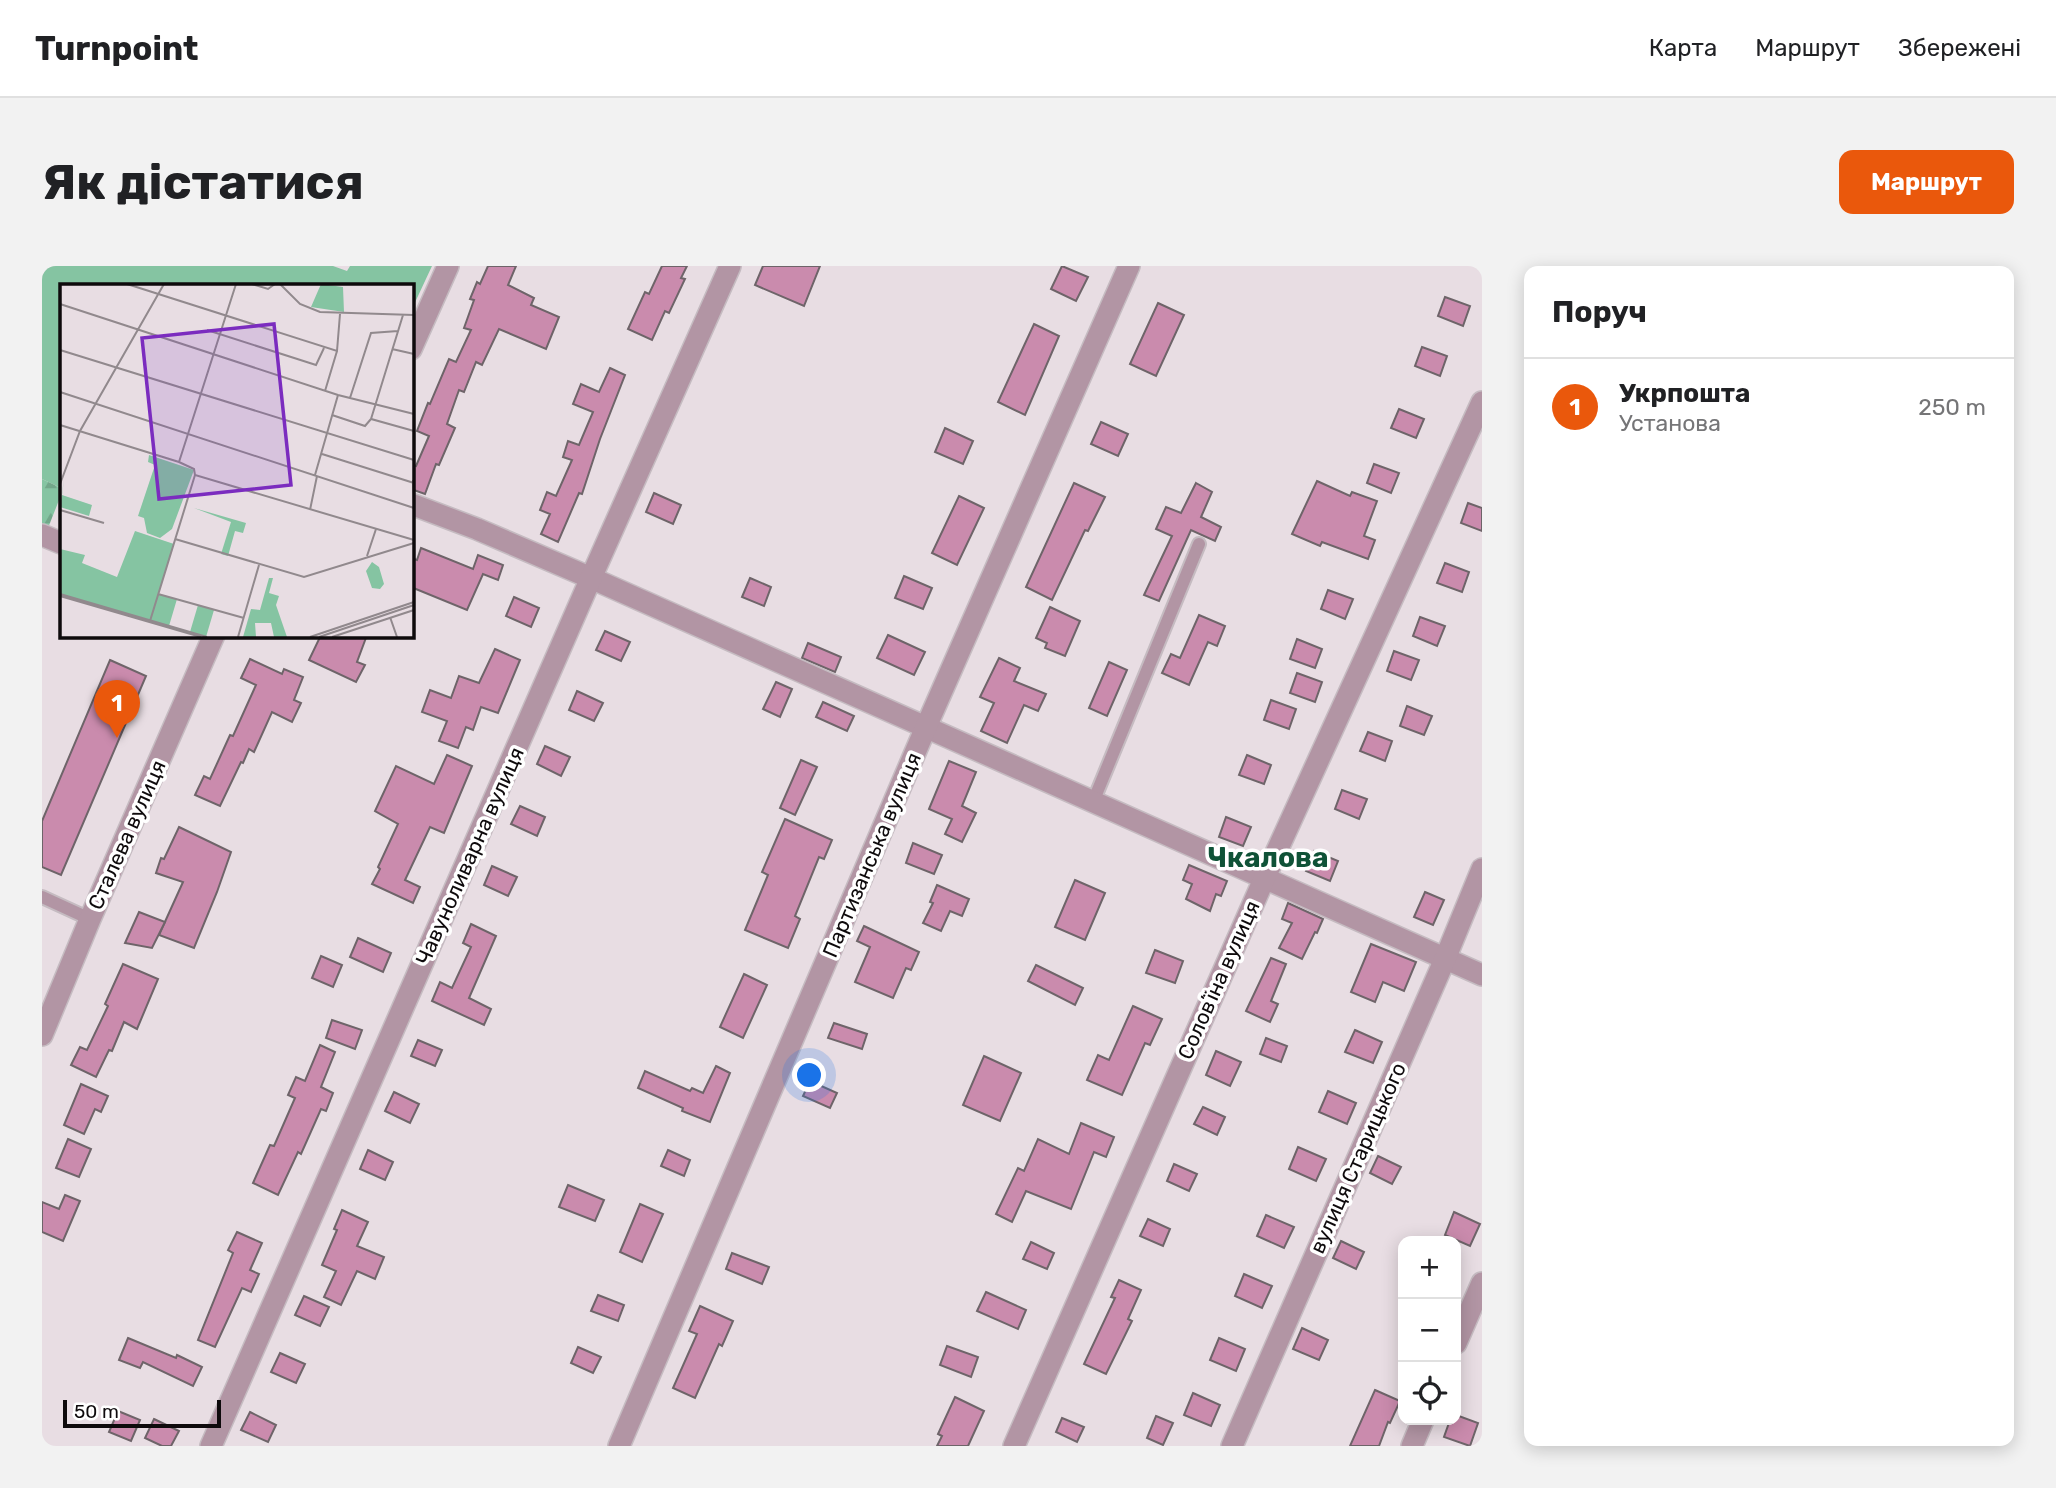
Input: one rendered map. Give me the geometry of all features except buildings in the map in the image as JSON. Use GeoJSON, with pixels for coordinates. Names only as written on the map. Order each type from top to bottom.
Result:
{"type":"FeatureCollection","features":[{"type":"Feature","properties":{"kind":"street"},"geometry":{"type":"LineString","coordinates":[[413,345],[448,266]]}},
{"type":"Feature","properties":{"kind":"street","name":"Чавуноливарна вулиця"},"geometry":{"type":"LineString","coordinates":[[211,1446],[730,266]]}},
{"type":"Feature","properties":{"kind":"street","name":"Партизанська вулиця"},"geometry":{"type":"LineString","coordinates":[[619,1446],[926,727],[1129,266]]}},
{"type":"Feature","properties":{"kind":"street","name":"Соловʼїна вулиця"},"geometry":{"type":"LineString","coordinates":[[1014,1446],[1265,877],[1482,402]]}},
{"type":"Feature","properties":{"kind":"street"},"geometry":{"type":"LineString","coordinates":[[413,506],[477,529],[591,578],[1482,975]]}},
{"type":"Feature","properties":{"kind":"street"},"geometry":{"type":"LineString","coordinates":[[42,535],[60,543]]}},
{"type":"Feature","properties":{"kind":"street","name":"Сталева вулиця"},"geometry":{"type":"LineString","coordinates":[[42,1035],[213,637]]}},
{"type":"Feature","properties":{"kind":"street","name":"вулиця Старицького"},"geometry":{"type":"LineString","coordinates":[[1232,1446],[1482,869]]}},
{"type":"Feature","properties":{"kind":"street"},"geometry":{"type":"LineString","coordinates":[[1461,1331],[1482,1283]]}},
{"type":"Feature","properties":{"kind":"street"},"geometry":{"type":"LineString","coordinates":[[1412,1446],[1421,1425]]}},
{"type":"Feature","properties":{"kind":"lane"},"geometry":{"type":"LineString","coordinates":[[1093,802],[1199,544]]}},
{"type":"Feature","properties":{"kind":"lane"},"geometry":{"type":"LineString","coordinates":[[42,897],[90,919]]}},
{"type":"Feature","properties":{"kind":"green space"},"geometry":{"type":"Polygon","coordinates":[[[42,266],[333,266],[347,271],[350,266],[432,266],[413,307],[413,284],[60,284],[60,488],[42,479],[42,266]]]}},
{"type":"Feature","properties":{"kind":"green space"},"geometry":{"type":"Polygon","coordinates":[[[42,479],[60,488],[60,498],[48,528],[42,525],[42,479]]]}},
{"type":"Feature","properties":{"kind":"place","name":"Укрпошта"},"geometry":{"type":"Point","coordinates":[117,738]}},
{"type":"Feature","properties":{"kind":"district","name":"Чкалова"},"geometry":{"type":"Point","coordinates":[1268,857]}}]}
